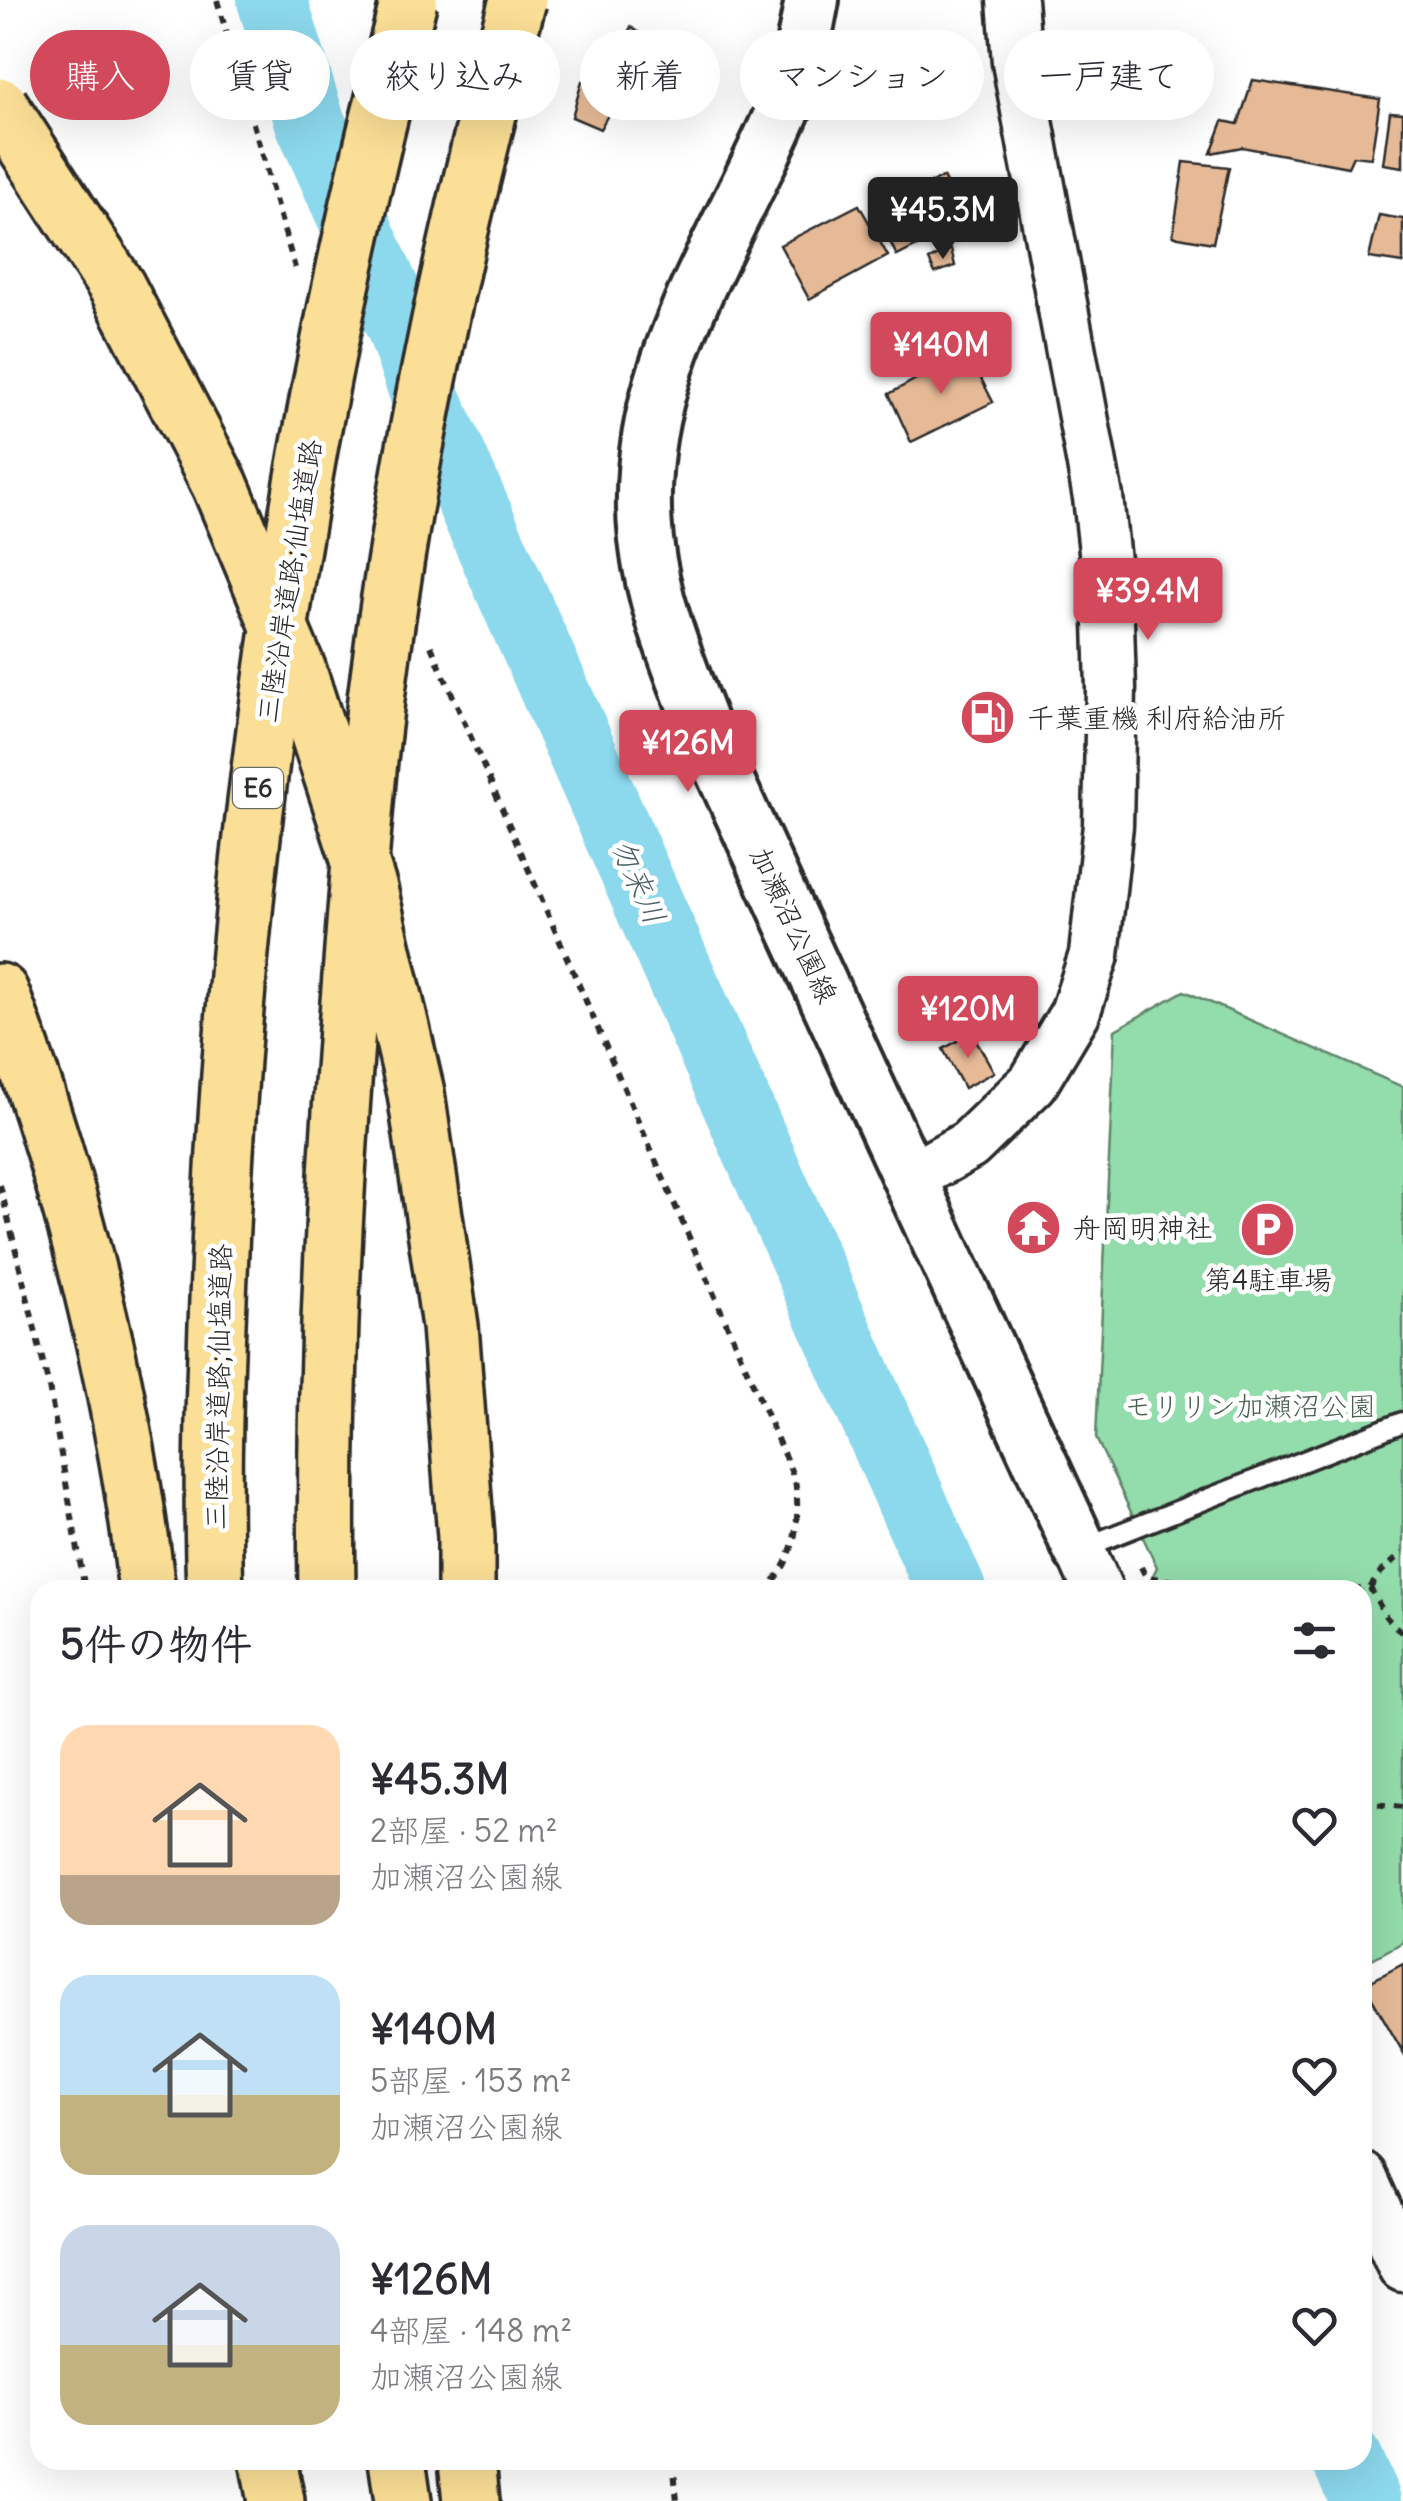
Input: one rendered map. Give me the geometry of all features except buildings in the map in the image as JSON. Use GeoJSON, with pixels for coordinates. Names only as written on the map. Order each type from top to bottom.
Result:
{"type":"FeatureCollection","features":[{"type":"Feature","properties":{"kind":"highway","name":"三陸沿岸道路;仙塩道路"},"geometry":{"type":"LineString","coordinates":[[215,1580],[216,1360],[225,1149],[242,923],[268,702],[300,497],[338,295],[409,0]]}},
{"type":"Feature","properties":{"kind":"highway"},"geometry":{"type":"LineString","coordinates":[[328,1580],[324,1449],[332,1234],[370,758],[404,524],[444,305],[494,86],[518,0]]}},
{"type":"Feature","properties":{"kind":"highway"},"geometry":{"type":"LineString","coordinates":[[0,106],[117,287],[220,485],[298,671],[369,889],[416,1093],[450,1326],[466,1580]]}},
{"type":"Feature","properties":{"kind":"highway"},"geometry":{"type":"LineString","coordinates":[[0,992],[68,1198],[108,1367],[146,1580]]}},
{"type":"Feature","properties":{"kind":"highway"},"geometry":{"type":"LineString","coordinates":[[270,2470],[276,2501]]}},
{"type":"Feature","properties":{"kind":"highway"},"geometry":{"type":"LineString","coordinates":[[300,2470],[306,2501]]}},
{"type":"Feature","properties":{"kind":"highway"},"geometry":{"type":"LineString","coordinates":[[398,2470],[403,2501]]}},
{"type":"Feature","properties":{"kind":"highway"},"geometry":{"type":"LineString","coordinates":[[469,2470],[471,2501]]}},
{"type":"Feature","properties":{"kind":"main road","name":"加瀬沼公園線"},"geometry":{"type":"LineString","coordinates":[[812,0],[784,108],[678,326],[666,360],[646,470],[645,536],[657,601],[704,729],[1089,1570]]}},
{"type":"Feature","properties":{"kind":"street"},"geometry":{"type":"LineString","coordinates":[[910,1178],[968,1144],[1033,1084],[1076,1013],[1094,955],[1108,825],[1108,588],[1098,497],[1017,62],[1012,0]]}},
{"type":"Feature","properties":{"kind":"street"},"geometry":{"type":"LineString","coordinates":[[1372,2199],[1403,2267]]}},
{"type":"Feature","properties":{"kind":"lane"},"geometry":{"type":"LineString","coordinates":[[1089,1570],[1403,1422]]}},
{"type":"Feature","properties":{"kind":"path"},"geometry":{"type":"LineString","coordinates":[[218,0],[300,282]]}},
{"type":"Feature","properties":{"kind":"path"},"geometry":{"type":"LineString","coordinates":[[425,632],[795,1480],[800,1510],[793,1549],[773,1580]]}},
{"type":"Feature","properties":{"kind":"path"},"geometry":{"type":"LineString","coordinates":[[0,1185],[49,1387],[83,1580]]}},
{"type":"Feature","properties":{"kind":"path"},"geometry":{"type":"LineString","coordinates":[[1372,1585],[1403,1553]]}},
{"type":"Feature","properties":{"kind":"path"},"geometry":{"type":"LineString","coordinates":[[1140,1568],[1146,1577],[1170,1580]]}},
{"type":"Feature","properties":{"kind":"path"},"geometry":{"type":"LineString","coordinates":[[1372,1592],[1386,1617],[1403,1634]]}},
{"type":"Feature","properties":{"kind":"path"},"geometry":{"type":"LineString","coordinates":[[1372,1805],[1403,1807]]}},
{"type":"Feature","properties":{"kind":"path"},"geometry":{"type":"LineString","coordinates":[[674,2470],[677,2501]]}},
{"type":"Feature","properties":{"kind":"green space","name":"モリリン加瀬沼公園"},"geometry":{"type":"Polygon","coordinates":[[[1184,991],[1403,1087],[1403,1942],[1372,1959],[1372,1580],[1151,1580],[1157,1567],[1096,1438],[1115,1030],[1184,991]]]}},
{"type":"Feature","properties":{"kind":"waterway","name":"勿来川"},"geometry":{"type":"LineString","coordinates":[[272,0],[310,122],[401,327],[426,398],[947,1580]]}},
{"type":"Feature","properties":{"kind":"waterway","name":"勿来川"},"geometry":{"type":"LineString","coordinates":[[1352,2470],[1366,2501]]}},
{"type":"Feature","properties":{"kind":"place","name":"千葉重機 利府給油所"},"geometry":{"type":"Point","coordinates":[988,718]}},
{"type":"Feature","properties":{"kind":"place","name":"舟岡明神社"},"geometry":{"type":"Point","coordinates":[1034,1228]}},
{"type":"Feature","properties":{"kind":"place","name":"第4駐車場"},"geometry":{"type":"Point","coordinates":[1268,1229]}}]}
